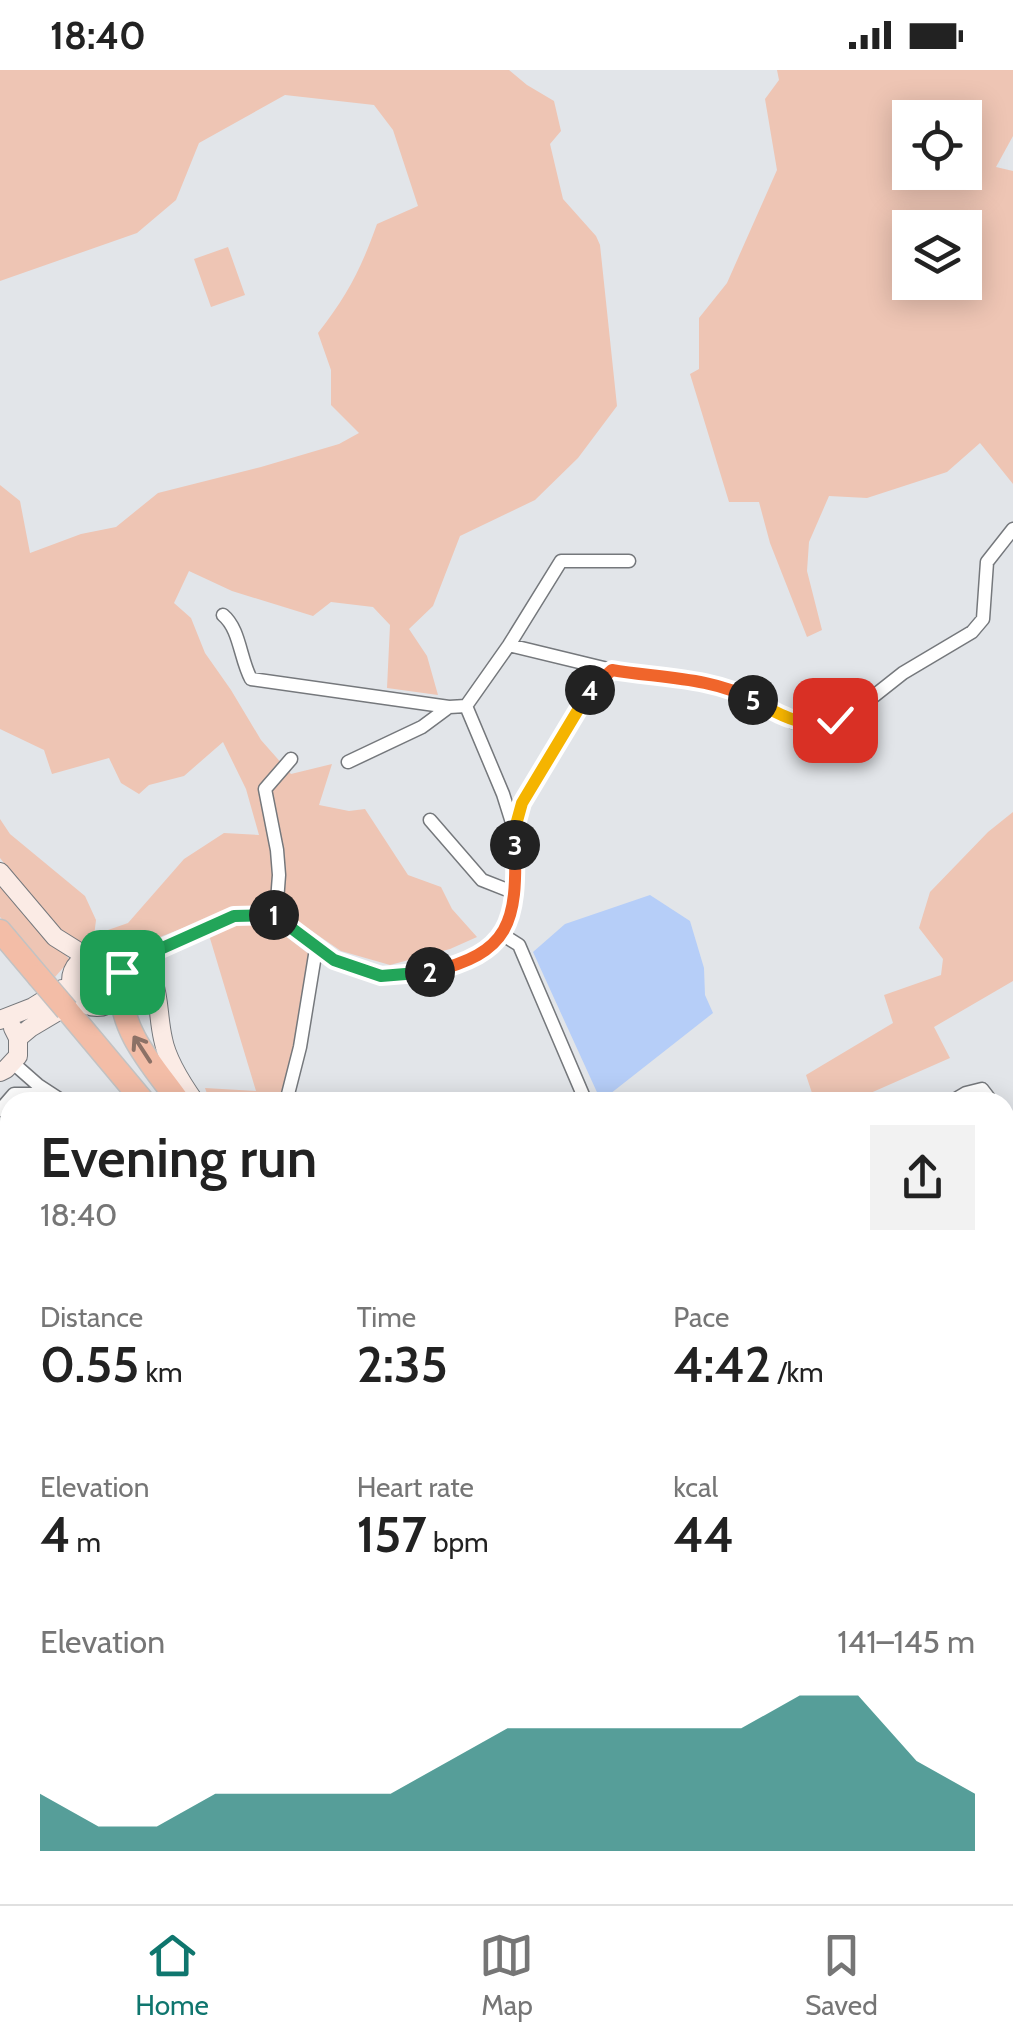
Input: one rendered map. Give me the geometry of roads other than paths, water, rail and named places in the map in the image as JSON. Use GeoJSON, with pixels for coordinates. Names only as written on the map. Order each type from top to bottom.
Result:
{"type":"FeatureCollection","features":[{"type":"Feature","properties":{"kind":"highway"},"geometry":{"type":"LineString","coordinates":[[0,931],[33,980]]}},
{"type":"Feature","properties":{"kind":"highway"},"geometry":{"type":"LineString","coordinates":[[0,951],[68,1003],[136,1092]]}},
{"type":"Feature","properties":{"kind":"highway"},"geometry":{"type":"LineString","coordinates":[[120,976],[121,1002],[131,1031],[173,1092]]}},
{"type":"Feature","properties":{"kind":"highway"},"geometry":{"type":"LineString","coordinates":[[68,1003],[119,1092]]}},
{"type":"Feature","properties":{"kind":"street"},"geometry":{"type":"LineString","coordinates":[[509,645],[612,670],[714,685],[742,694],[793,722],[835,720],[972,632],[983,619],[987,562],[1013,530]]}},
{"type":"Feature","properties":{"kind":"street"},"geometry":{"type":"LineString","coordinates":[[466,706],[561,561],[629,561]]}},
{"type":"Feature","properties":{"kind":"street"},"geometry":{"type":"LineString","coordinates":[[223,616],[232,622],[251,679],[449,707],[466,706]]}},
{"type":"Feature","properties":{"kind":"street"},"geometry":{"type":"LineString","coordinates":[[514,832],[522,803],[576,710],[592,686],[612,670]]}},
{"type":"Feature","properties":{"kind":"street"},"geometry":{"type":"LineString","coordinates":[[0,1020],[33,1007],[68,1003],[104,1006],[118,996],[120,976],[140,958],[234,916],[276,915],[334,960],[381,976],[433,972],[468,961],[489,948],[504,934],[515,893],[514,832],[503,794],[466,706]]}},
{"type":"Feature","properties":{"kind":"street"},"geometry":{"type":"LineString","coordinates":[[348,762],[422,726],[449,707]]}},
{"type":"Feature","properties":{"kind":"street"},"geometry":{"type":"LineString","coordinates":[[276,915],[277,850],[265,789],[291,758]]}},
{"type":"Feature","properties":{"kind":"street"},"geometry":{"type":"LineString","coordinates":[[430,820],[482,880],[515,893]]}},
{"type":"Feature","properties":{"kind":"street"},"geometry":{"type":"LineString","coordinates":[[0,872],[56,937],[88,957],[104,956],[120,976]]}},
{"type":"Feature","properties":{"kind":"street"},"geometry":{"type":"LineString","coordinates":[[504,934],[520,945],[582,1092]]}},
{"type":"Feature","properties":{"kind":"street"},"geometry":{"type":"LineString","coordinates":[[289,1092],[316,949]]}},
{"type":"Feature","properties":{"kind":"street"},"geometry":{"type":"LineString","coordinates":[[18,1038],[68,1003],[75,968],[88,957]]}},
{"type":"Feature","properties":{"kind":"street"},"geometry":{"type":"LineString","coordinates":[[140,958],[158,990],[164,1044],[190,1092]]}},
{"type":"Feature","properties":{"kind":"street"},"geometry":{"type":"LineString","coordinates":[[0,1020],[15,1030],[18,1038],[18,1056],[6,1068],[48,1092]]}},
{"type":"Feature","properties":{"kind":"water"},"geometry":{"type":"Polygon","coordinates":[[[650,895],[690,921],[704,968],[705,995],[713,1013],[612,1092],[597,1092],[533,952],[565,924],[650,895]]]}}]}
